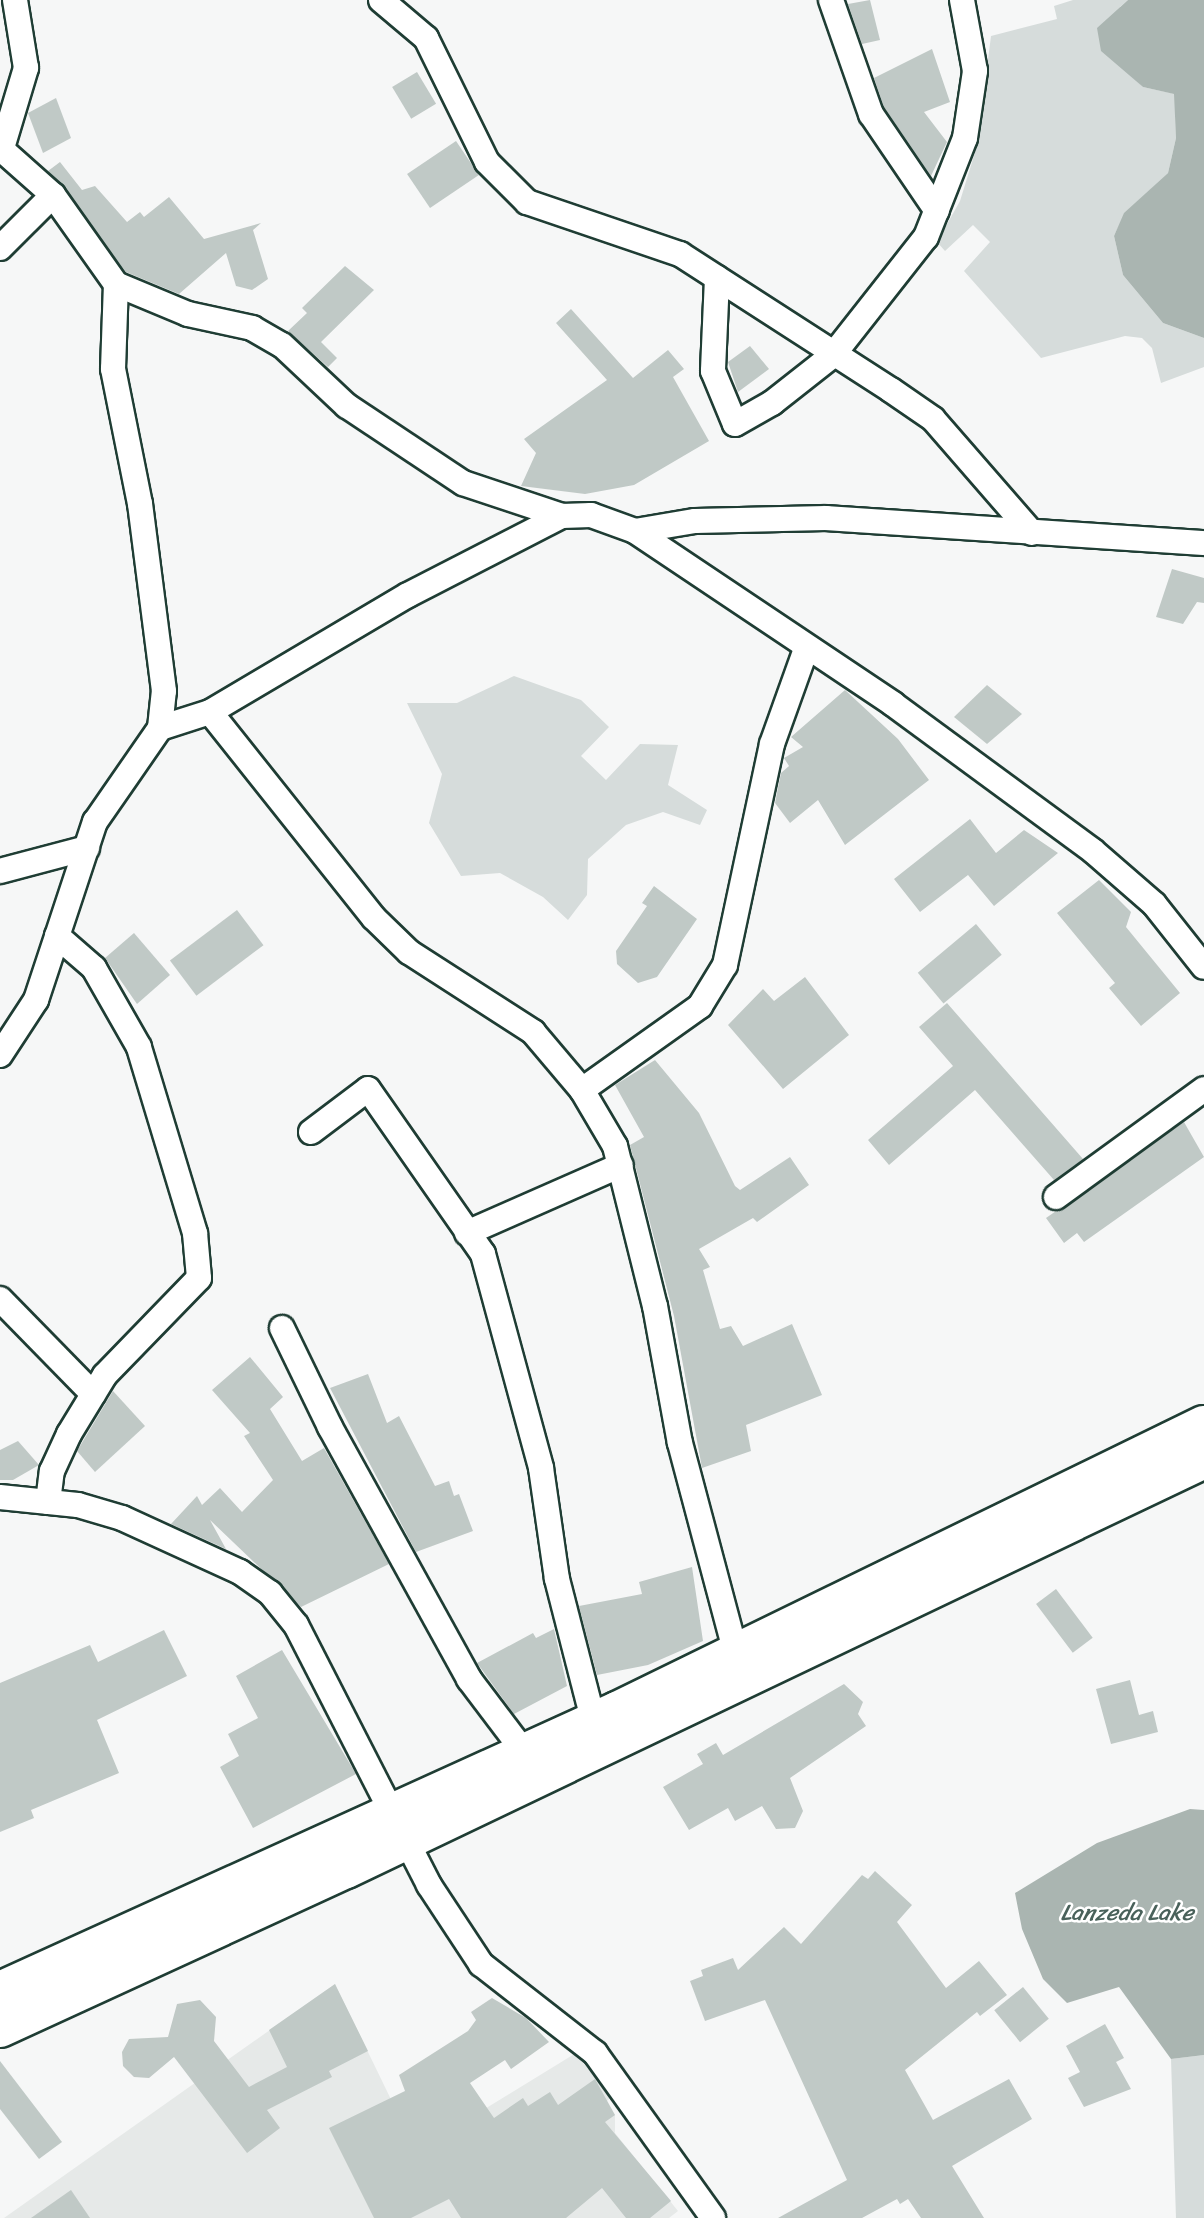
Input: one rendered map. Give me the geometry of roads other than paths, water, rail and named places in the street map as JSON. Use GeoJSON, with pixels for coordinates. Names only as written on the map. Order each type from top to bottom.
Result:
{"type":"FeatureCollection","features":[{"type":"Feature","properties":{"kind":"highway"},"geometry":{"type":"LineString","coordinates":[[0,1992],[400,1827],[525,1753],[597,1735],[736,1653],[1204,1425]]}},
{"type":"Feature","properties":{"kind":"highway"},"geometry":{"type":"LineString","coordinates":[[0,2028],[400,1827],[1204,1459]]}},
{"type":"Feature","properties":{"kind":"street"},"geometry":{"type":"LineString","coordinates":[[15,0],[26,68],[1,148],[53,195],[116,284],[188,314],[252,328],[282,345],[347,405],[424,460],[463,483],[562,516],[591,514],[635,531],[806,649],[892,704],[1093,851],[1154,904],[1204,967]]}},
{"type":"Feature","properties":{"kind":"street"},"geometry":{"type":"LineString","coordinates":[[381,0],[426,38],[487,162],[527,202],[680,254],[933,419],[1032,533]]}},
{"type":"Feature","properties":{"kind":"street"},"geometry":{"type":"LineString","coordinates":[[831,0],[871,114],[937,211]]}},
{"type":"Feature","properties":{"kind":"street"},"geometry":{"type":"LineString","coordinates":[[717,278],[713,371],[735,424],[772,403],[833,355],[912,257],[937,211],[965,138],[975,71],[962,0]]}},
{"type":"Feature","properties":{"kind":"street"},"geometry":{"type":"LineString","coordinates":[[0,248],[53,195]]}},
{"type":"Feature","properties":{"kind":"street"},"geometry":{"type":"LineString","coordinates":[[0,1055],[36,1000],[96,822],[160,728],[164,691],[140,504],[113,369],[116,284]]}},
{"type":"Feature","properties":{"kind":"street"},"geometry":{"type":"LineString","coordinates":[[160,728],[210,712],[408,595],[562,516]]}},
{"type":"Feature","properties":{"kind":"street"},"geometry":{"type":"LineString","coordinates":[[635,531],[695,521],[826,518],[1204,543]]}},
{"type":"Feature","properties":{"kind":"street"},"geometry":{"type":"LineString","coordinates":[[582,1090],[701,1006],[725,965],[772,744],[806,649]]}},
{"type":"Feature","properties":{"kind":"street"},"geometry":{"type":"LineString","coordinates":[[210,712],[374,918],[409,952],[533,1032],[582,1090],[621,1165],[680,1443],[736,1653]]}},
{"type":"Feature","properties":{"kind":"street"},"geometry":{"type":"LineString","coordinates":[[0,871],[87,848]]}},
{"type":"Feature","properties":{"kind":"street"},"geometry":{"type":"LineString","coordinates":[[48,1502],[52,1471],[93,1394],[112,1367],[199,1279],[195,1233],[139,1047],[94,968],[57,936]]}},
{"type":"Feature","properties":{"kind":"street"},"geometry":{"type":"LineString","coordinates":[[311,1132],[368,1089],[484,1254],[509,1338],[541,1468],[557,1579],[597,1735]]}},
{"type":"Feature","properties":{"kind":"street"},"geometry":{"type":"LineString","coordinates":[[1056,1197],[1204,1089]]}},
{"type":"Feature","properties":{"kind":"street"},"geometry":{"type":"LineString","coordinates":[[467,1233],[621,1165]]}},
{"type":"Feature","properties":{"kind":"street"},"geometry":{"type":"LineString","coordinates":[[0,1299],[93,1394]]}},
{"type":"Feature","properties":{"kind":"street"},"geometry":{"type":"LineString","coordinates":[[282,1328],[330,1427],[469,1679],[525,1753]]}},
{"type":"Feature","properties":{"kind":"street"},"geometry":{"type":"LineString","coordinates":[[0,1497],[48,1502],[122,1518],[240,1572],[270,1592],[296,1625],[429,1885],[481,1964],[595,2053],[713,2218]]}},
{"type":"Feature","properties":{"kind":"water"},"geometry":{"type":"Polygon","coordinates":[[[1128,0],[1204,0],[1204,338],[1163,323],[1123,275],[1114,236],[1124,213],[1168,173],[1176,138],[1174,94],[1143,87],[1101,51],[1097,28],[1128,0]]]}},
{"type":"Feature","properties":{"kind":"water","name":"Lanzeda Lake"},"geometry":{"type":"Polygon","coordinates":[[[1190,1809],[1204,1810],[1204,2055],[1171,2059],[1119,1987],[1067,2003],[1043,1979],[1022,1929],[1015,1893],[1097,1843],[1190,1809]]]}}]}
